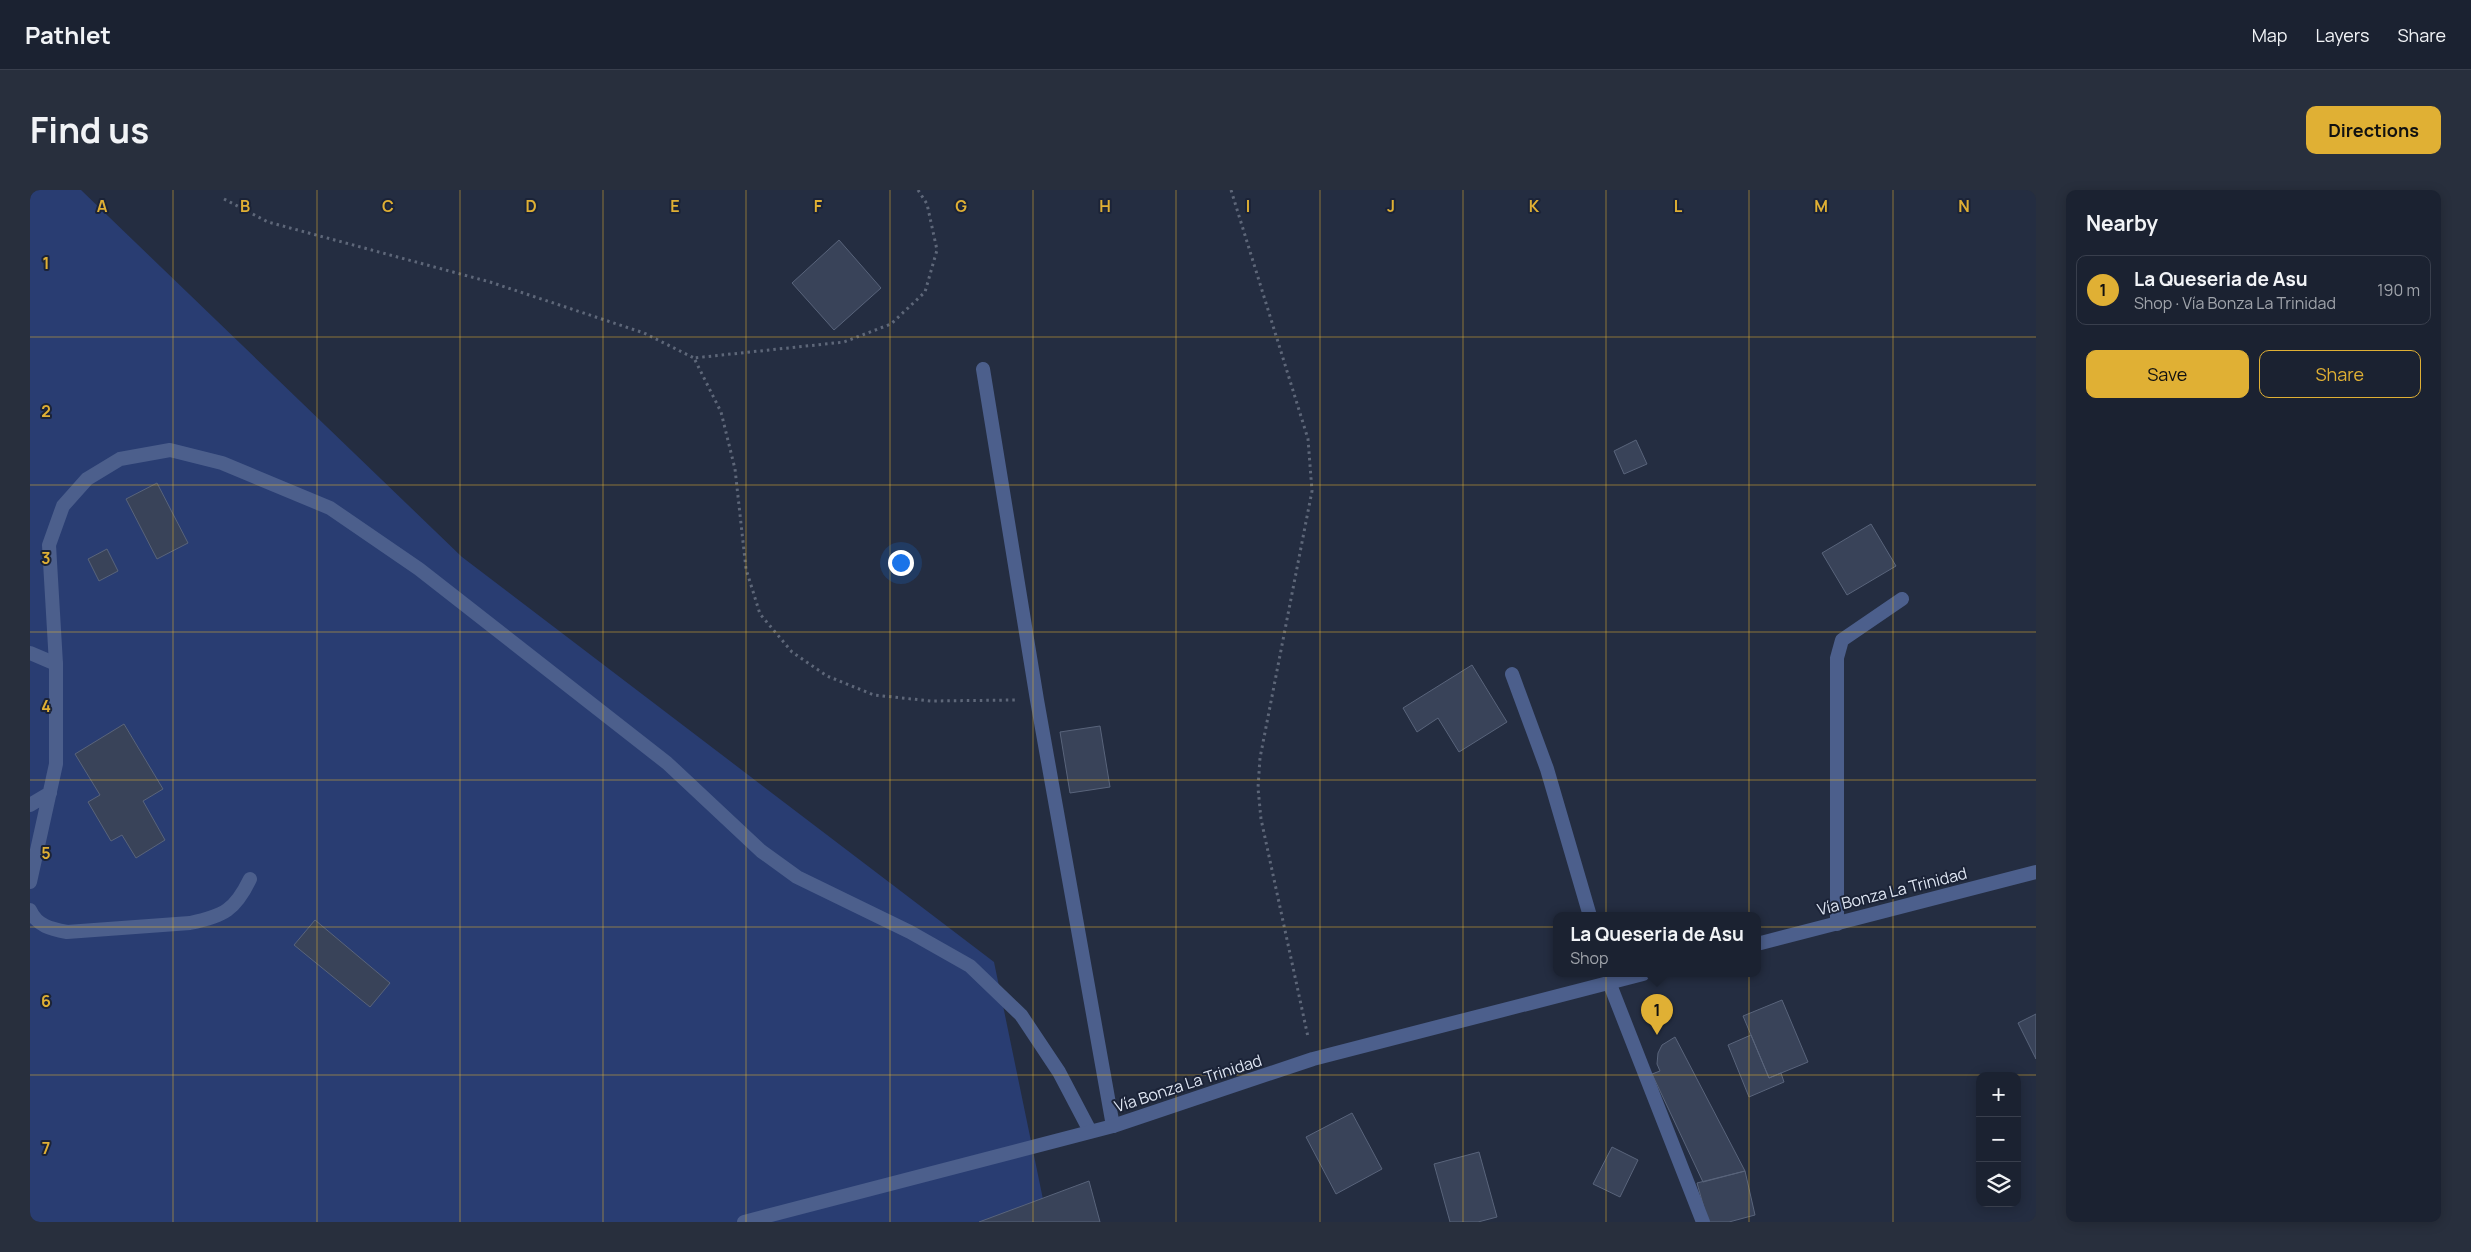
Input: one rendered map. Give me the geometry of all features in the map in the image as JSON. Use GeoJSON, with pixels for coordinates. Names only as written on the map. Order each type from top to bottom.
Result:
{"type":"FeatureCollection","features":[{"type":"Feature","properties":{"kind":"street"},"geometry":{"type":"LineString","coordinates":[[984,369],[1037,700],[1113,1126]]}},
{"type":"Feature","properties":{"kind":"street"},"geometry":{"type":"LineString","coordinates":[[30,882],[56,764],[56,664],[49,544],[63,506],[87,479],[120,459],[170,450],[222,463],[330,508],[419,569],[667,763],[761,851],[790,872],[970,966],[1021,1015],[1059,1072],[1090,1131]]}},
{"type":"Feature","properties":{"kind":"street"},"geometry":{"type":"LineString","coordinates":[[1837,924],[1837,658],[1842,640],[1902,599]]}},
{"type":"Feature","properties":{"kind":"street"},"geometry":{"type":"LineString","coordinates":[[30,653],[56,664]]}},
{"type":"Feature","properties":{"kind":"street"},"geometry":{"type":"LineString","coordinates":[[1512,674],[1547,769],[1589,912]]}},
{"type":"Feature","properties":{"kind":"street"},"geometry":{"type":"LineString","coordinates":[[30,805],[50,793]]}},
{"type":"Feature","properties":{"kind":"street","name":"Vía Bonza La Trinidad"},"geometry":{"type":"LineString","coordinates":[[1761,943],[2036,872]]}},
{"type":"Feature","properties":{"kind":"street"},"geometry":{"type":"LineString","coordinates":[[30,910],[33,918],[48,929],[67,932],[190,923],[210,919],[228,911],[240,899],[250,879]]}},
{"type":"Feature","properties":{"kind":"street","name":"Vía Bonza La Trinidad"},"geometry":{"type":"LineString","coordinates":[[744,1222],[1113,1126],[1313,1059],[1608,978]]}},
{"type":"Feature","properties":{"kind":"street"},"geometry":{"type":"LineString","coordinates":[[1608,978],[1703,1222]]}},
{"type":"Feature","properties":{"kind":"path"},"geometry":{"type":"LineString","coordinates":[[224,199],[268,222],[490,282],[644,333],[694,358],[844,342],[891,324],[925,292],[937,250],[927,204],[918,190]]}},
{"type":"Feature","properties":{"kind":"path"},"geometry":{"type":"LineString","coordinates":[[1231,190],[1308,439],[1312,491],[1260,758],[1258,788],[1261,819],[1313,1059]]}},
{"type":"Feature","properties":{"kind":"path"},"geometry":{"type":"LineString","coordinates":[[694,358],[721,412],[735,469],[746,569],[760,614],[792,652],[827,676],[874,695],[931,701],[1037,700]]}},
{"type":"Feature","properties":{"kind":"shaded area"},"geometry":{"type":"Polygon","coordinates":[[[30,190],[81,190],[462,557],[994,962],[1045,1209],[1010,1222],[30,1222],[30,190]]]}},
{"type":"Feature","properties":{"kind":"building"},"geometry":{"type":"Polygon","coordinates":[[[839,240],[881,288],[834,330],[792,283],[839,240]]]}},
{"type":"Feature","properties":{"kind":"building"},"geometry":{"type":"Polygon","coordinates":[[[1636,440],[1647,464],[1624,474],[1614,451],[1636,440]]]}},
{"type":"Feature","properties":{"kind":"building"},"geometry":{"type":"Polygon","coordinates":[[[157,483],[188,543],[157,559],[126,499],[157,483]]]}},
{"type":"Feature","properties":{"kind":"building"},"geometry":{"type":"Polygon","coordinates":[[[1871,524],[1896,566],[1847,595],[1822,553],[1871,524]]]}},
{"type":"Feature","properties":{"kind":"building"},"geometry":{"type":"Polygon","coordinates":[[[107,549],[118,571],[99,581],[88,559],[107,549]]]}},
{"type":"Feature","properties":{"kind":"building"},"geometry":{"type":"Polygon","coordinates":[[[1472,665],[1507,722],[1459,752],[1438,718],[1417,732],[1403,708],[1472,665]]]}},
{"type":"Feature","properties":{"kind":"building"},"geometry":{"type":"Polygon","coordinates":[[[124,724],[163,789],[143,801],[165,840],[136,858],[122,835],[111,841],[88,802],[100,795],[75,754],[124,724]]]}},
{"type":"Feature","properties":{"kind":"building"},"geometry":{"type":"Polygon","coordinates":[[[1100,726],[1110,787],[1070,793],[1060,732],[1100,726]]]}},
{"type":"Feature","properties":{"kind":"building"},"geometry":{"type":"Polygon","coordinates":[[[315,920],[390,983],[370,1007],[294,945],[315,920]]]}},
{"type":"Feature","properties":{"kind":"building"},"geometry":{"type":"Polygon","coordinates":[[[1782,1000],[1808,1062],[1769,1078],[1743,1016],[1782,1000]]]}},
{"type":"Feature","properties":{"kind":"building"},"geometry":{"type":"Polygon","coordinates":[[[2036,1014],[2036,1059],[2018,1023],[2036,1014]]]}},
{"type":"Feature","properties":{"kind":"building"},"geometry":{"type":"Polygon","coordinates":[[[1751,1035],[1769,1078],[1781,1073],[1784,1082],[1749,1097],[1728,1045],[1751,1035]]]}},
{"type":"Feature","properties":{"kind":"building"},"geometry":{"type":"Polygon","coordinates":[[[1675,1037],[1745,1171],[1703,1182],[1652,1074],[1660,1071],[1657,1064],[1658,1053],[1662,1045],[1675,1037]]]}},
{"type":"Feature","properties":{"kind":"building"},"geometry":{"type":"Polygon","coordinates":[[[1352,1113],[1382,1169],[1336,1194],[1306,1137],[1352,1113]]]}},
{"type":"Feature","properties":{"kind":"building"},"geometry":{"type":"Polygon","coordinates":[[[1612,1147],[1638,1160],[1620,1197],[1593,1184],[1612,1147]]]}},
{"type":"Feature","properties":{"kind":"building"},"geometry":{"type":"Polygon","coordinates":[[[1479,1152],[1497,1217],[1478,1222],[1450,1222],[1434,1164],[1479,1152]]]}},
{"type":"Feature","properties":{"kind":"building"},"geometry":{"type":"Polygon","coordinates":[[[1745,1171],[1755,1215],[1729,1222],[1708,1222],[1697,1183],[1745,1171]]]}},
{"type":"Feature","properties":{"kind":"building"},"geometry":{"type":"Polygon","coordinates":[[[1089,1181],[1100,1222],[979,1222],[1089,1181]]]}},
{"type":"Feature","properties":{"kind":"place","name":"La Queseria de Asu"},"geometry":{"type":"Point","coordinates":[1657,1035]}}]}
